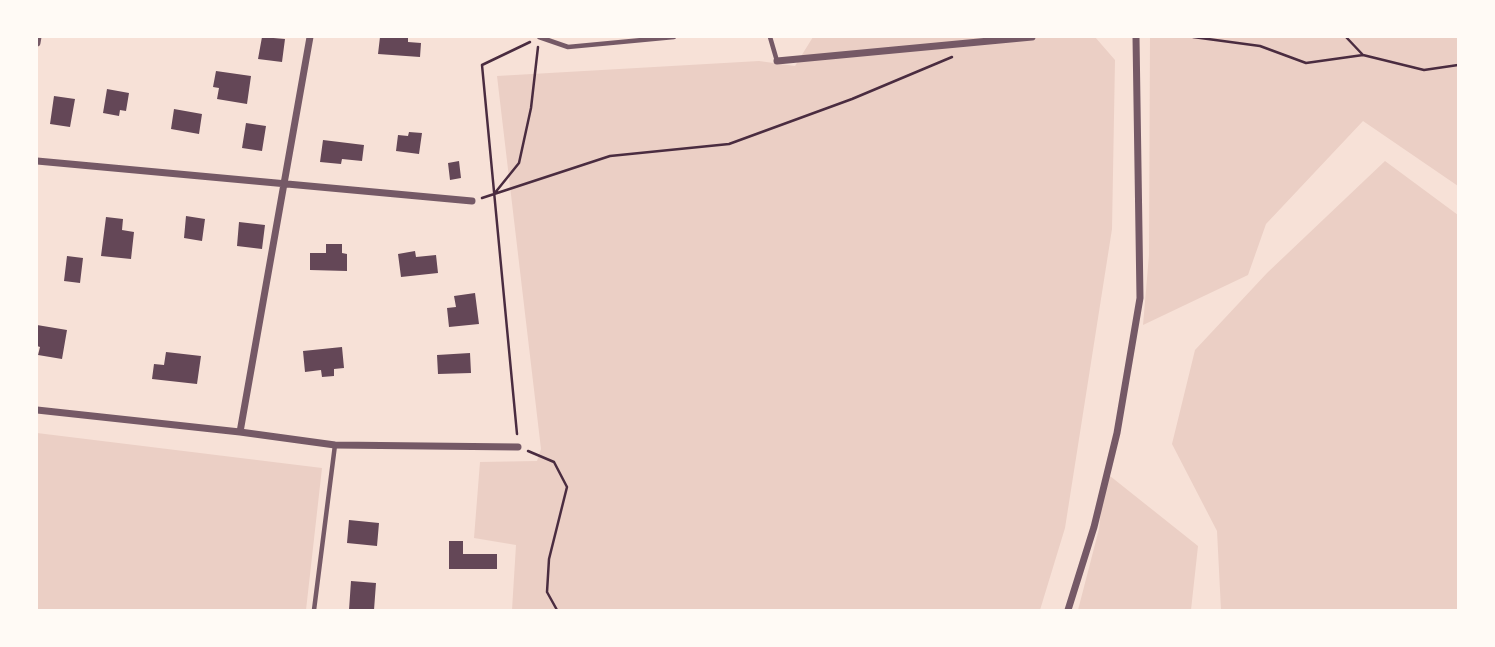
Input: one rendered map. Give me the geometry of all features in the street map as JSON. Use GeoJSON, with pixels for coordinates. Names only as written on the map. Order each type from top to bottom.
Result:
{"type":"FeatureCollection","features":[{"type":"Feature","properties":{"kind":"street"},"geometry":{"type":"LineString","coordinates":[[37,43],[38,37]]}},
{"type":"Feature","properties":{"kind":"street"},"geometry":{"type":"LineString","coordinates":[[240,432],[310,37]]}},
{"type":"Feature","properties":{"kind":"street"},"geometry":{"type":"LineString","coordinates":[[777,61],[1032,37]]}},
{"type":"Feature","properties":{"kind":"street"},"geometry":{"type":"LineString","coordinates":[[1068,610],[1094,527],[1117,433],[1140,298],[1136,37]]}},
{"type":"Feature","properties":{"kind":"street"},"geometry":{"type":"LineString","coordinates":[[37,161],[472,201]]}},
{"type":"Feature","properties":{"kind":"street"},"geometry":{"type":"LineString","coordinates":[[37,410],[335,445],[518,447]]}},
{"type":"Feature","properties":{"kind":"lane"},"geometry":{"type":"LineString","coordinates":[[539,37],[568,47],[674,37]]}},
{"type":"Feature","properties":{"kind":"lane"},"geometry":{"type":"LineString","coordinates":[[770,37],[777,61]]}},
{"type":"Feature","properties":{"kind":"lane"},"geometry":{"type":"LineString","coordinates":[[314,610],[335,445]]}},
{"type":"Feature","properties":{"kind":"path"},"geometry":{"type":"LineString","coordinates":[[494,194],[519,163],[531,108],[539,37]]}},
{"type":"Feature","properties":{"kind":"path"},"geometry":{"type":"LineString","coordinates":[[539,37],[482,65],[518,447],[554,462],[567,487],[549,559],[547,592],[557,610]]}},
{"type":"Feature","properties":{"kind":"path"},"geometry":{"type":"LineString","coordinates":[[1192,37],[1260,46],[1306,63],[1363,55],[1424,70],[1458,65]]}},
{"type":"Feature","properties":{"kind":"path"},"geometry":{"type":"LineString","coordinates":[[1346,37],[1363,55]]}},
{"type":"Feature","properties":{"kind":"path"},"geometry":{"type":"LineString","coordinates":[[472,201],[610,156],[729,144],[852,99],[959,54]]}},
{"type":"Feature","properties":{"kind":"shaded area"},"geometry":{"type":"Polygon","coordinates":[[[813,37],[1095,37],[1115,60],[1112,229],[1065,528],[1040,610],[512,610],[516,545],[474,538],[480,462],[537,461],[541,449],[497,76],[759,61],[795,66],[813,37]]]}},
{"type":"Feature","properties":{"kind":"shaded area"},"geometry":{"type":"Polygon","coordinates":[[[1150,37],[1458,37],[1458,186],[1363,121],[1266,224],[1248,275],[1143,325],[1149,255],[1150,37]]]}},
{"type":"Feature","properties":{"kind":"shaded area"},"geometry":{"type":"Polygon","coordinates":[[[1385,161],[1458,215],[1458,610],[1221,610],[1217,531],[1172,444],[1195,350],[1267,273],[1385,161]]]}},
{"type":"Feature","properties":{"kind":"shaded area"},"geometry":{"type":"Polygon","coordinates":[[[37,433],[322,468],[306,610],[37,610],[37,433]]]}},
{"type":"Feature","properties":{"kind":"shaded area"},"geometry":{"type":"Polygon","coordinates":[[[1105,472],[1198,546],[1191,610],[1078,610],[1099,529],[1105,472]]]}},
{"type":"Feature","properties":{"kind":"building"},"geometry":{"type":"Polygon","coordinates":[[[262,37],[285,39],[282,62],[258,59],[262,37]]]}},
{"type":"Feature","properties":{"kind":"building"},"geometry":{"type":"Polygon","coordinates":[[[380,37],[408,37],[408,42],[421,43],[420,57],[378,54],[380,37]]]}},
{"type":"Feature","properties":{"kind":"building"},"geometry":{"type":"Polygon","coordinates":[[[216,71],[251,76],[247,104],[217,99],[219,88],[213,87],[216,71]]]}},
{"type":"Feature","properties":{"kind":"building"},"geometry":{"type":"Polygon","coordinates":[[[107,89],[129,93],[126,111],[120,110],[119,116],[103,113],[107,89]]]}},
{"type":"Feature","properties":{"kind":"building"},"geometry":{"type":"Polygon","coordinates":[[[54,96],[75,99],[70,127],[50,124],[54,96]]]}},
{"type":"Feature","properties":{"kind":"building"},"geometry":{"type":"Polygon","coordinates":[[[174,109],[202,114],[199,134],[171,129],[174,109]]]}},
{"type":"Feature","properties":{"kind":"building"},"geometry":{"type":"Polygon","coordinates":[[[246,123],[266,126],[262,151],[242,148],[246,123]]]}},
{"type":"Feature","properties":{"kind":"building"},"geometry":{"type":"Polygon","coordinates":[[[409,132],[422,133],[419,154],[396,151],[398,135],[408,136],[409,132]]]}},
{"type":"Feature","properties":{"kind":"building"},"geometry":{"type":"Polygon","coordinates":[[[323,140],[364,145],[362,161],[342,159],[341,164],[320,162],[323,140]]]}},
{"type":"Feature","properties":{"kind":"building"},"geometry":{"type":"Polygon","coordinates":[[[459,161],[461,178],[450,180],[448,163],[459,161]]]}},
{"type":"Feature","properties":{"kind":"building"},"geometry":{"type":"Polygon","coordinates":[[[186,216],[205,219],[202,241],[184,238],[186,216]]]}},
{"type":"Feature","properties":{"kind":"building"},"geometry":{"type":"Polygon","coordinates":[[[106,217],[123,219],[122,230],[134,232],[131,259],[101,256],[106,217]]]}},
{"type":"Feature","properties":{"kind":"building"},"geometry":{"type":"Polygon","coordinates":[[[239,222],[265,225],[262,249],[237,246],[239,222]]]}},
{"type":"Feature","properties":{"kind":"building"},"geometry":{"type":"Polygon","coordinates":[[[326,244],[342,244],[342,253],[347,254],[347,271],[310,270],[310,253],[326,253],[326,244]]]}},
{"type":"Feature","properties":{"kind":"building"},"geometry":{"type":"Polygon","coordinates":[[[415,251],[416,257],[436,255],[438,273],[401,277],[398,254],[415,251]]]}},
{"type":"Feature","properties":{"kind":"building"},"geometry":{"type":"Polygon","coordinates":[[[67,256],[83,258],[80,283],[64,281],[67,256]]]}},
{"type":"Feature","properties":{"kind":"building"},"geometry":{"type":"Polygon","coordinates":[[[475,293],[479,324],[449,327],[447,308],[456,307],[454,296],[475,293]]]}},
{"type":"Feature","properties":{"kind":"building"},"geometry":{"type":"Polygon","coordinates":[[[37,325],[67,330],[62,359],[38,355],[40,347],[37,346],[37,325]]]}},
{"type":"Feature","properties":{"kind":"building"},"geometry":{"type":"Polygon","coordinates":[[[342,347],[344,368],[334,369],[334,376],[322,377],[321,370],[305,372],[303,351],[342,347]]]}},
{"type":"Feature","properties":{"kind":"building"},"geometry":{"type":"Polygon","coordinates":[[[166,352],[201,356],[197,384],[152,379],[154,364],[164,365],[166,352]]]}},
{"type":"Feature","properties":{"kind":"building"},"geometry":{"type":"Polygon","coordinates":[[[470,353],[471,373],[438,374],[437,355],[470,353]]]}},
{"type":"Feature","properties":{"kind":"building"},"geometry":{"type":"Polygon","coordinates":[[[349,520],[379,523],[377,546],[347,543],[349,520]]]}},
{"type":"Feature","properties":{"kind":"building"},"geometry":{"type":"Polygon","coordinates":[[[449,541],[463,541],[463,554],[497,554],[497,569],[449,569],[449,541]]]}},
{"type":"Feature","properties":{"kind":"building"},"geometry":{"type":"Polygon","coordinates":[[[351,581],[376,583],[374,610],[349,610],[351,581]]]}}]}
